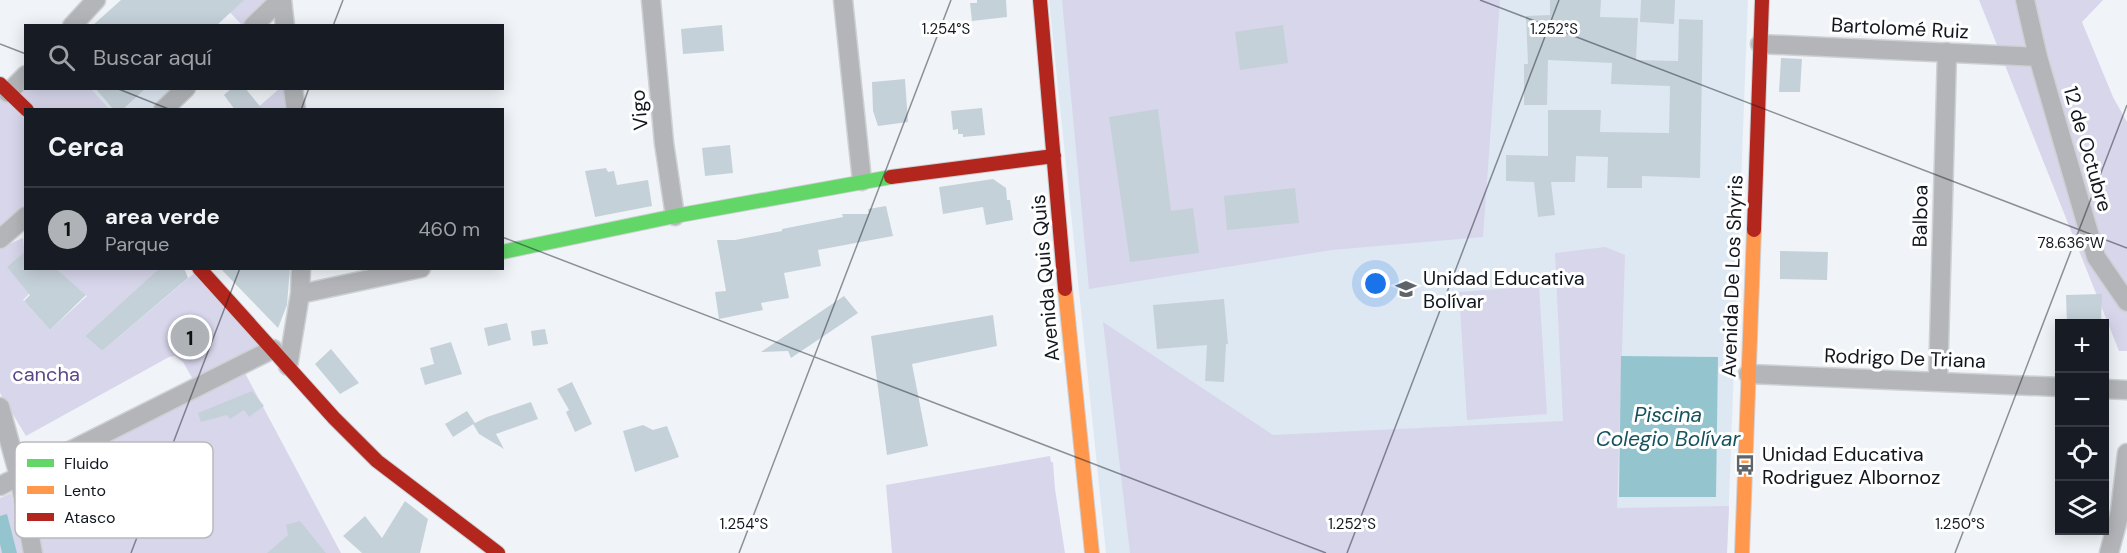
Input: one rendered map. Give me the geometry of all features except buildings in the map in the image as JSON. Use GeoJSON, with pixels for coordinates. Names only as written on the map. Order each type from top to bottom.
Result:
{"type":"FeatureCollection","features":[{"type":"Feature","properties":{"kind":"street"},"geometry":{"type":"LineString","coordinates":[[74,24],[96,0]]}},
{"type":"Feature","properties":{"kind":"street"},"geometry":{"type":"LineString","coordinates":[[255,24],[281,0]]}},
{"type":"Feature","properties":{"kind":"street"},"geometry":{"type":"LineString","coordinates":[[281,0],[285,24]]}},
{"type":"Feature","properties":{"kind":"street","name":"Vigo"},"geometry":{"type":"LineString","coordinates":[[651,0],[664,143],[675,216]]}},
{"type":"Feature","properties":{"kind":"street"},"geometry":{"type":"LineString","coordinates":[[843,0],[862,181]]}},
{"type":"Feature","properties":{"kind":"street","name":"Avenida Quis Quis"},"geometry":{"type":"LineString","coordinates":[[1040,0],[1063,270],[1092,553]]}},
{"type":"Feature","properties":{"kind":"street","name":"Avenida De Los Shyris"},"geometry":{"type":"LineString","coordinates":[[1742,553],[1762,0]]}},
{"type":"Feature","properties":{"kind":"street","name":"12 de Octubre"},"geometry":{"type":"LineString","coordinates":[[2025,0],[2038,57],[2096,257],[2127,302]]}},
{"type":"Feature","properties":{"kind":"street","name":"Bartolomé Ruiz"},"geometry":{"type":"LineString","coordinates":[[1760,44],[2038,57]]}},
{"type":"Feature","properties":{"kind":"street","name":"Balboa"},"geometry":{"type":"LineString","coordinates":[[1938,382],[1947,52]]}},
{"type":"Feature","properties":{"kind":"street"},"geometry":{"type":"LineString","coordinates":[[24,76],[4,89],[25,108]]}},
{"type":"Feature","properties":{"kind":"street"},"geometry":{"type":"LineString","coordinates":[[165,108],[184,90]]}},
{"type":"Feature","properties":{"kind":"street"},"geometry":{"type":"LineString","coordinates":[[293,90],[296,108]]}},
{"type":"Feature","properties":{"kind":"street"},"geometry":{"type":"LineString","coordinates":[[504,252],[675,216],[862,181],[1054,156]]}},
{"type":"Feature","properties":{"kind":"street"},"geometry":{"type":"LineString","coordinates":[[0,239],[24,218]]}},
{"type":"Feature","properties":{"kind":"street"},"geometry":{"type":"LineString","coordinates":[[201,270],[377,461],[499,552]]}},
{"type":"Feature","properties":{"kind":"street"},"geometry":{"type":"LineString","coordinates":[[288,366],[300,294],[301,270]]}},
{"type":"Feature","properties":{"kind":"street"},"geometry":{"type":"LineString","coordinates":[[300,294],[412,270]]}},
{"type":"Feature","properties":{"kind":"street"},"geometry":{"type":"LineString","coordinates":[[88,442],[273,350]]}},
{"type":"Feature","properties":{"kind":"street","name":"Rodrigo De Triana"},"geometry":{"type":"LineString","coordinates":[[1748,374],[2055,387]]}},
{"type":"Feature","properties":{"kind":"street"},"geometry":{"type":"LineString","coordinates":[[2109,389],[2127,390]]}},
{"type":"Feature","properties":{"kind":"street"},"geometry":{"type":"LineString","coordinates":[[0,407],[15,461]]}},
{"type":"Feature","properties":{"kind":"street"},"geometry":{"type":"LineString","coordinates":[[2109,553],[2120,512],[2127,453]]}},
{"type":"Feature","properties":{"kind":"street"},"geometry":{"type":"LineString","coordinates":[[0,486],[15,478]]}},
{"type":"Feature","properties":{"kind":"street"},"geometry":{"type":"LineString","coordinates":[[30,538],[33,553]]}},
{"type":"Feature","properties":{"kind":"shaded area","name":"Unidad Educativa Bolívar"},"geometry":{"type":"Polygon","coordinates":[[[1049,0],[1748,0],[1727,553],[1106,553],[1049,0]]]}},
{"type":"Feature","properties":{"kind":"shaded area"},"geometry":{"type":"Polygon","coordinates":[[[24,89],[185,90],[165,108],[26,108],[8,93],[24,89]]]}},
{"type":"Feature","properties":{"kind":"green space"},"geometry":{"type":"Polygon","coordinates":[[[218,0],[272,0],[245,24],[241,24],[218,0]]]}},
{"type":"Feature","properties":{"kind":"green space"},"geometry":{"type":"Polygon","coordinates":[[[1062,0],[1500,0],[1483,237],[1332,250],[1089,289],[1062,0]]]}},
{"type":"Feature","properties":{"kind":"green space"},"geometry":{"type":"Polygon","coordinates":[[[1979,0],[2103,0],[2082,22],[2113,97],[2127,122],[2127,351],[2119,351],[2109,326],[2109,319],[2106,319],[1979,0]]]}},
{"type":"Feature","properties":{"kind":"green space"},"geometry":{"type":"Polygon","coordinates":[[[24,84],[24,90],[92,90],[108,108],[31,108],[17,93],[24,84]]]}},
{"type":"Feature","properties":{"kind":"green space"},"geometry":{"type":"Polygon","coordinates":[[[278,90],[285,90],[287,108],[257,108],[278,90]]]}},
{"type":"Feature","properties":{"kind":"green space"},"geometry":{"type":"Polygon","coordinates":[[[0,95],[24,117],[24,217],[0,239],[0,95]]]}},
{"type":"Feature","properties":{"kind":"green space","name":"cancha"},"geometry":{"type":"Polygon","coordinates":[[[23,238],[24,270],[26,270],[29,294],[23,300],[50,330],[87,296],[56,270],[159,270],[85,336],[102,351],[198,270],[273,349],[237,371],[239,376],[245,373],[341,553],[31,553],[28,538],[213,538],[213,442],[100,442],[199,390],[183,362],[175,356],[169,357],[26,436],[0,393],[0,248],[23,238]]]}},
{"type":"Feature","properties":{"kind":"green space"},"geometry":{"type":"Polygon","coordinates":[[[1605,247],[1625,255],[1617,508],[1729,506],[1727,553],[1130,553],[1103,322],[1273,435],[1563,421],[1555,253],[1605,247]]]}},
{"type":"Feature","properties":{"kind":"green space"},"geometry":{"type":"Polygon","coordinates":[[[1539,286],[1547,414],[1467,420],[1459,292],[1539,286]]]}},
{"type":"Feature","properties":{"kind":"green space"},"geometry":{"type":"Polygon","coordinates":[[[1050,456],[1053,462],[1065,553],[892,553],[886,485],[1050,456]]]}},
{"type":"Feature","properties":{"kind":"green space"},"geometry":{"type":"Polygon","coordinates":[[[11,493],[15,510],[15,538],[22,538],[25,553],[0,553],[0,498],[11,493]]]}},
{"type":"Feature","properties":{"kind":"water","name":"Piscina Colegio Bolívar"},"geometry":{"type":"Polygon","coordinates":[[[1621,356],[1718,357],[1716,497],[1619,497],[1621,356]]]}},
{"type":"Feature","properties":{"kind":"water"},"geometry":{"type":"Polygon","coordinates":[[[7,514],[17,553],[2,553],[0,516],[7,514]]]}},
{"type":"Feature","properties":{"kind":"traffic: fast"},"geometry":{"type":"LineString","coordinates":[[504,252],[675,216],[891,177]]}},
{"type":"Feature","properties":{"kind":"traffic: slow"},"geometry":{"type":"LineString","coordinates":[[1742,553],[1754,230]]}},
{"type":"Feature","properties":{"kind":"traffic: slow"},"geometry":{"type":"LineString","coordinates":[[1065,289],[1092,553]]}},
{"type":"Feature","properties":{"kind":"traffic: jam"},"geometry":{"type":"LineString","coordinates":[[1040,0],[1065,289]]}},
{"type":"Feature","properties":{"kind":"traffic: jam"},"geometry":{"type":"LineString","coordinates":[[1754,230],[1762,0]]}},
{"type":"Feature","properties":{"kind":"traffic: jam"},"geometry":{"type":"LineString","coordinates":[[0,84],[25,108]]}},
{"type":"Feature","properties":{"kind":"traffic: jam"},"geometry":{"type":"LineString","coordinates":[[891,177],[1054,156]]}},
{"type":"Feature","properties":{"kind":"traffic: jam"},"geometry":{"type":"LineString","coordinates":[[201,270],[334,418],[377,461],[498,553]]}},
{"type":"Feature","properties":{"kind":"place","name":"Unidad Educativa Bolívar"},"geometry":{"type":"Point","coordinates":[1406,289]}},
{"type":"Feature","properties":{"kind":"place","name":"area verde"},"geometry":{"type":"Point","coordinates":[190,337]}},
{"type":"Feature","properties":{"kind":"place","name":"Unidad Educativa Rodriguez Albornoz"},"geometry":{"type":"Point","coordinates":[1745,465]}}]}
